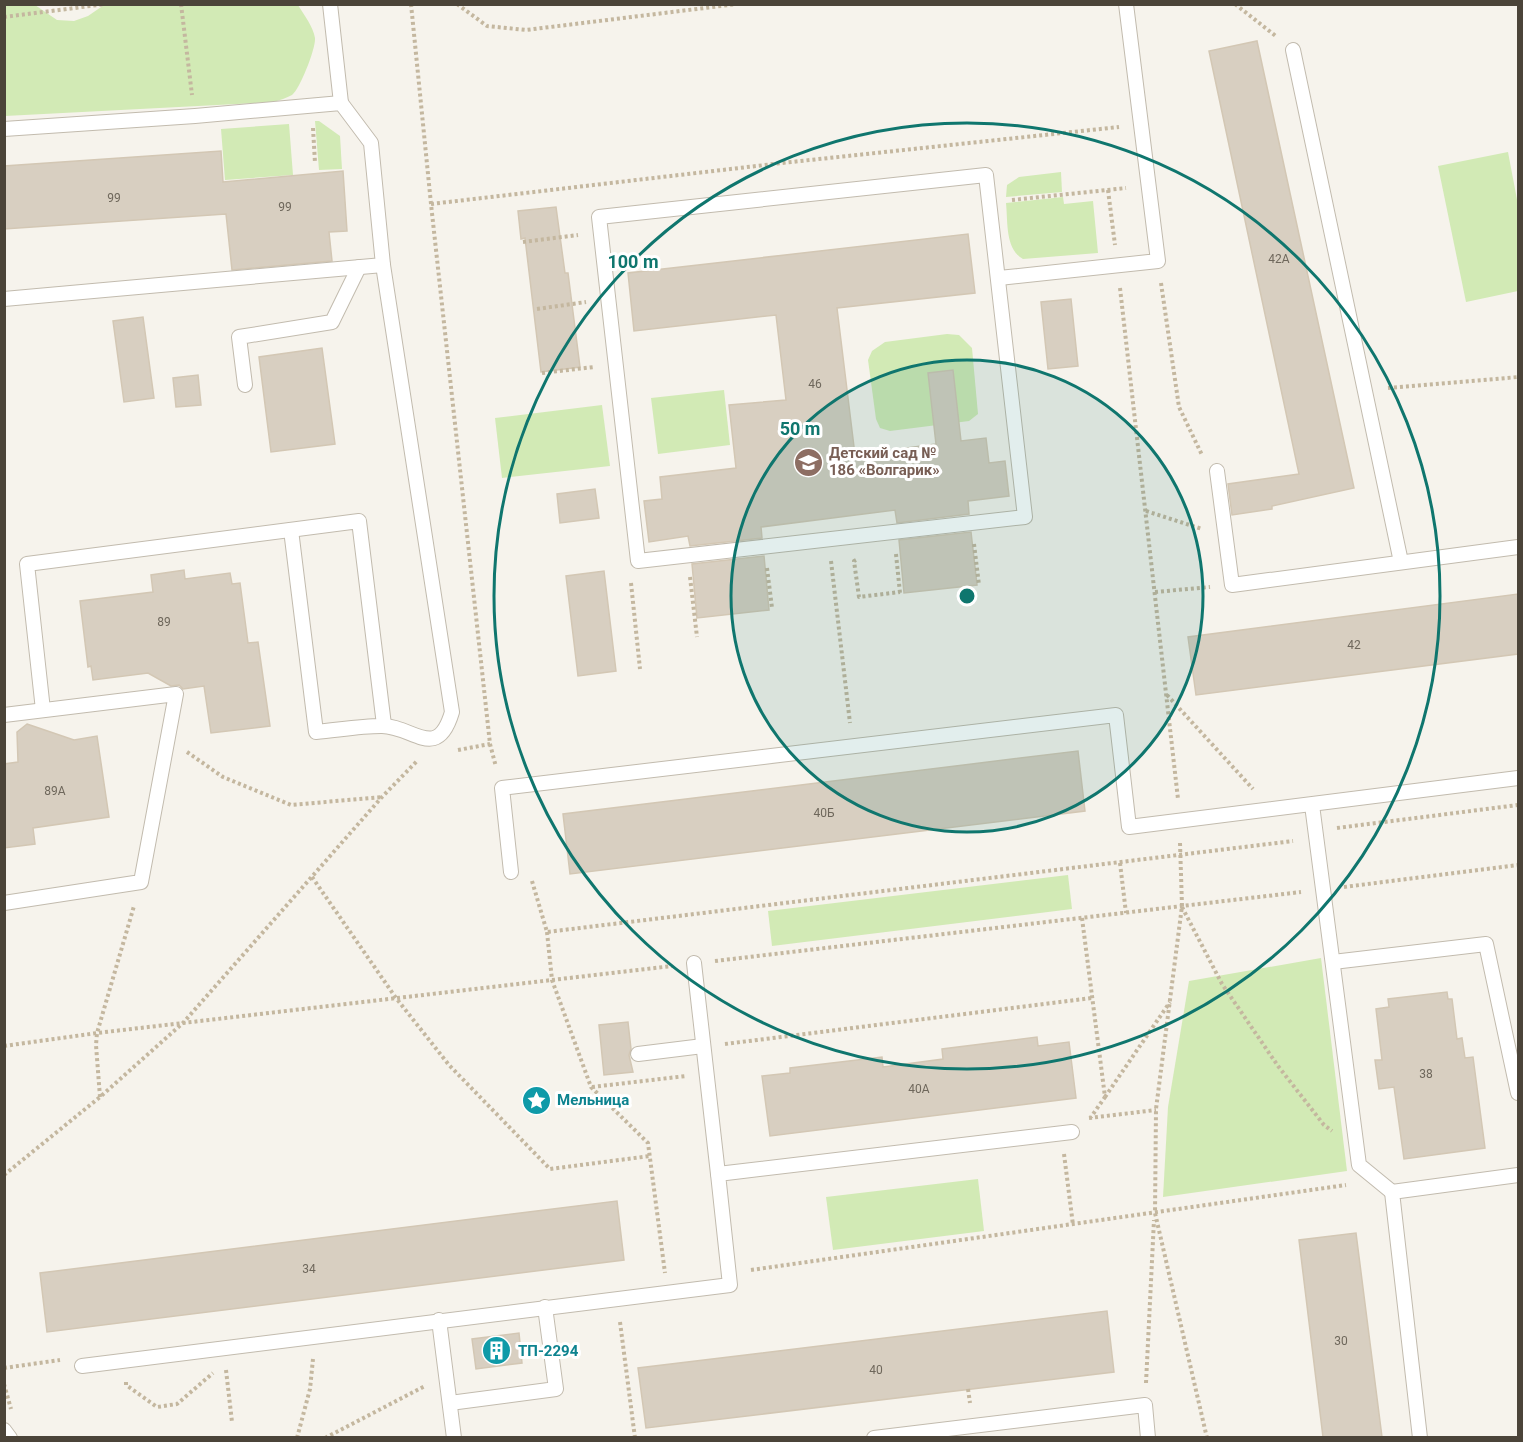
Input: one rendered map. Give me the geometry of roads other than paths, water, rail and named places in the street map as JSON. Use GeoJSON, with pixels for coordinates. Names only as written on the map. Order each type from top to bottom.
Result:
{"type":"FeatureCollection","features":[{"type":"Feature","properties":{"kind":"lane"},"geometry":{"type":"LineString","coordinates":[[291,530],[316,732],[384,725],[421,739],[440,735],[448,726],[452,712],[383,265],[371,143],[341,103],[330,4]]}},
{"type":"Feature","properties":{"kind":"lane"},"geometry":{"type":"LineString","coordinates":[[999,278],[1158,261],[1126,4]]}},
{"type":"Feature","properties":{"kind":"lane"},"geometry":{"type":"LineString","coordinates":[[1293,50],[1401,562]]}},
{"type":"Feature","properties":{"kind":"lane"},"geometry":{"type":"LineString","coordinates":[[4,129],[341,103]]}},
{"type":"Feature","properties":{"kind":"lane"},"geometry":{"type":"LineString","coordinates":[[986,175],[999,278],[1025,517],[638,561],[599,217],[986,175]]}},
{"type":"Feature","properties":{"kind":"lane"},"geometry":{"type":"LineString","coordinates":[[4,298],[383,265]]}},
{"type":"Feature","properties":{"kind":"lane"},"geometry":{"type":"LineString","coordinates":[[245,385],[239,337],[332,322],[359,267]]}},
{"type":"Feature","properties":{"kind":"lane"},"geometry":{"type":"LineString","coordinates":[[1217,471],[1232,585],[1518,547]]}},
{"type":"Feature","properties":{"kind":"lane"},"geometry":{"type":"LineString","coordinates":[[43,710],[27,564],[359,521],[384,725]]}},
{"type":"Feature","properties":{"kind":"lane"},"geometry":{"type":"LineString","coordinates":[[4,715],[176,694],[141,882],[4,903]]}},
{"type":"Feature","properties":{"kind":"lane"},"geometry":{"type":"LineString","coordinates":[[511,872],[502,788],[1116,715],[1129,827],[1518,778]]}},
{"type":"Feature","properties":{"kind":"lane"},"geometry":{"type":"LineString","coordinates":[[1312,805],[1359,1165],[1392,1192],[1420,1437]]}},
{"type":"Feature","properties":{"kind":"lane"},"geometry":{"type":"LineString","coordinates":[[1333,962],[1486,944],[1518,1093]]}},
{"type":"Feature","properties":{"kind":"lane"},"geometry":{"type":"LineString","coordinates":[[82,1366],[123,1361],[224,1355],[315,1337],[730,1285],[694,963]]}},
{"type":"Feature","properties":{"kind":"lane"},"geometry":{"type":"LineString","coordinates":[[638,1054],[703,1046]]}},
{"type":"Feature","properties":{"kind":"lane"},"geometry":{"type":"LineString","coordinates":[[718,1174],[1067,1133]]}},
{"type":"Feature","properties":{"kind":"lane"},"geometry":{"type":"LineString","coordinates":[[1392,1192],[1518,1174]]}},
{"type":"Feature","properties":{"kind":"lane"},"geometry":{"type":"LineString","coordinates":[[450,1403],[556,1389],[546,1307]]}},
{"type":"Feature","properties":{"kind":"lane"},"geometry":{"type":"LineString","coordinates":[[439,1320],[454,1437]]}},
{"type":"Feature","properties":{"kind":"lane"},"geometry":{"type":"LineString","coordinates":[[874,1437],[1144,1405],[1149,1437]]}},
{"type":"Feature","properties":{"kind":"lane"},"geometry":{"type":"LineString","coordinates":[[4,1430],[10,1437]]}},
{"type":"Feature","properties":{"kind":"place","name":"Детский сад № 186 «Волгарик»"},"geometry":{"type":"Point","coordinates":[808,462]}},
{"type":"Feature","properties":{"kind":"place","name":"Мельница"},"geometry":{"type":"Point","coordinates":[536,1100]}},
{"type":"Feature","properties":{"kind":"place","name":"ТП-2294"},"geometry":{"type":"Point","coordinates":[497,1351]}}]}
